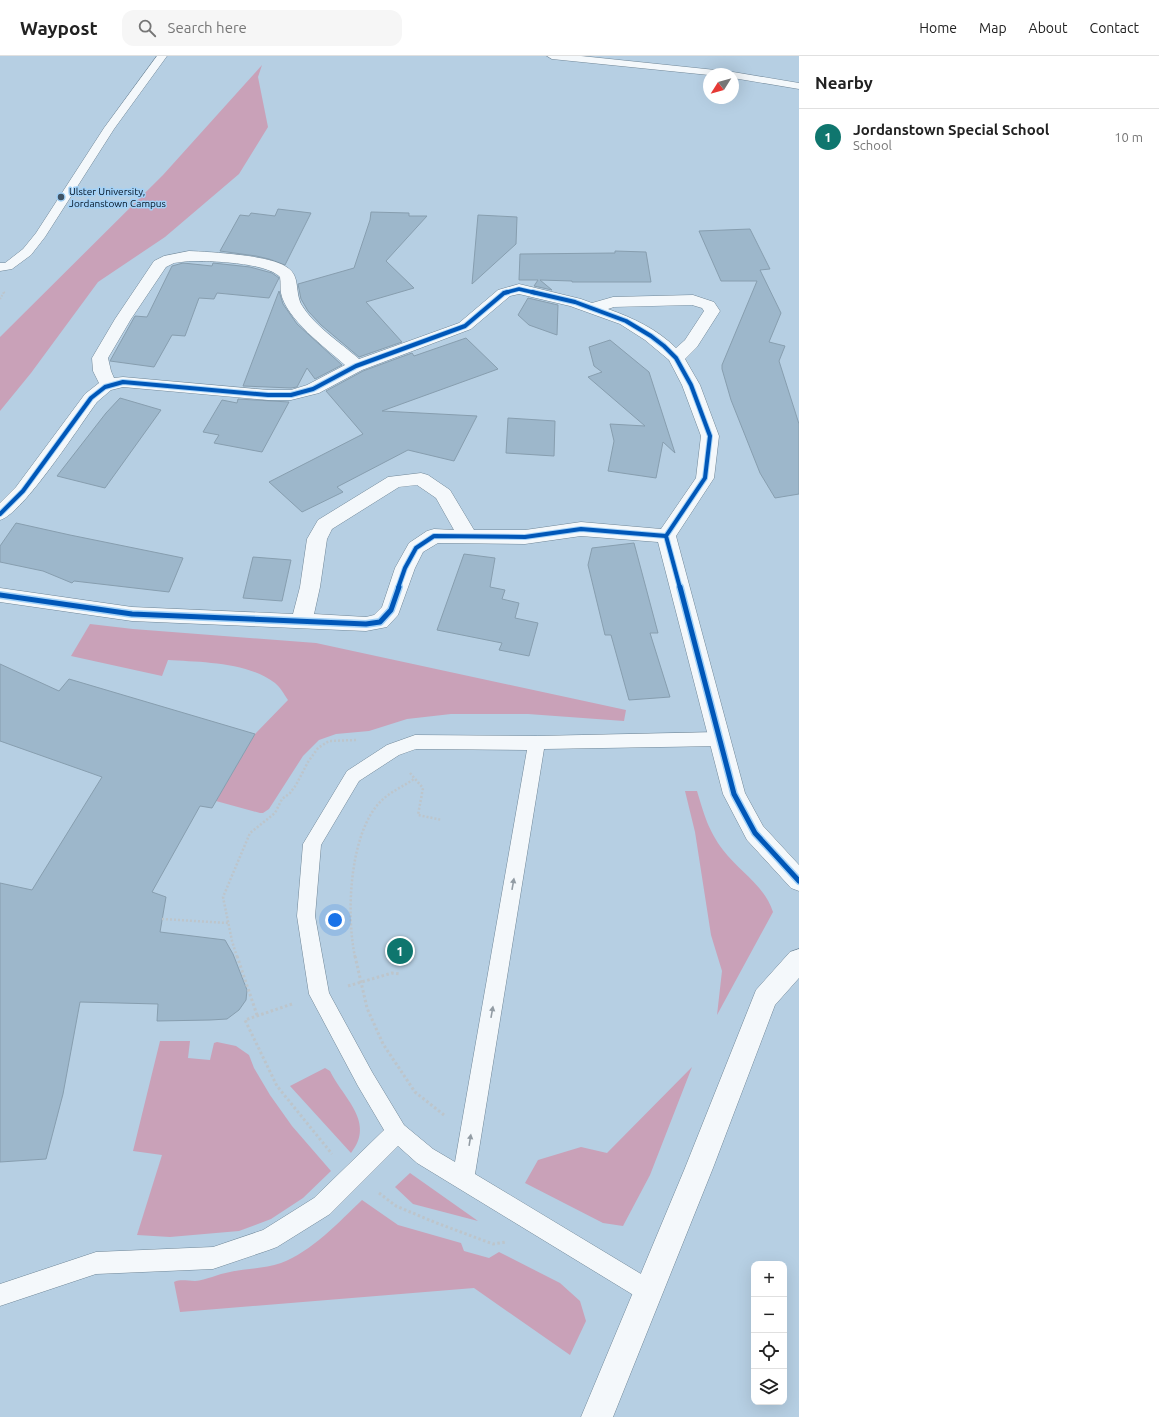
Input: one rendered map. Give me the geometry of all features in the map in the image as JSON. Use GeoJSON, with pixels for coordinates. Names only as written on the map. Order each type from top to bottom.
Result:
{"type":"FeatureCollection","features":[{"type":"Feature","properties":{"kind":"street"},"geometry":{"type":"LineString","coordinates":[[108,384],[102,371],[100,358],[123,319],[160,264],[170,259],[189,256],[228,258],[266,264],[282,270],[288,276],[289,293],[294,305],[309,323],[356,366]]}},
{"type":"Feature","properties":{"kind":"street"},"geometry":{"type":"LineString","coordinates":[[0,514],[23,491],[91,398],[100,389],[108,384],[123,382],[268,395],[291,395],[313,389],[356,366],[465,326],[504,293],[519,289],[575,302],[639,328],[664,346],[676,358],[691,385],[710,436],[705,478],[666,536],[734,794],[755,833],[799,881]]}},
{"type":"Feature","properties":{"kind":"street"},"geometry":{"type":"LineString","coordinates":[[592,308],[613,302],[693,300],[708,305],[712,311],[691,343],[676,358]]}},
{"type":"Feature","properties":{"kind":"street"},"geometry":{"type":"LineString","coordinates":[[302,620],[310,587],[317,539],[325,525],[396,481],[421,479],[443,494],[467,535]]}},
{"type":"Feature","properties":{"kind":"street"},"geometry":{"type":"LineString","coordinates":[[0,595],[132,614],[302,620],[366,624],[380,622],[391,610],[405,568],[416,548],[434,536],[467,535],[525,537],[581,529],[666,536]]}},
{"type":"Feature","properties":{"kind":"street"},"geometry":{"type":"LineString","coordinates":[[597,1417],[699,1168],[765,998],[799,960]]}},
{"type":"Feature","properties":{"kind":"lane"},"geometry":{"type":"LineString","coordinates":[[0,267],[8,266],[27,252],[41,235],[109,128],[162,56]]}},
{"type":"Feature","properties":{"kind":"lane"},"geometry":{"type":"LineString","coordinates":[[552,56],[703,72]]}},
{"type":"Feature","properties":{"kind":"lane"},"geometry":{"type":"LineString","coordinates":[[739,76],[799,86]]}},
{"type":"Feature","properties":{"kind":"lane"},"geometry":{"type":"LineString","coordinates":[[648,1291],[425,1156],[397,1132],[365,1079],[319,994],[306,916],[312,844],[353,776],[393,750],[415,742],[537,743],[720,739]]}},
{"type":"Feature","properties":{"kind":"lane"},"geometry":{"type":"LineString","coordinates":[[463,1179],[537,743]]}},
{"type":"Feature","properties":{"kind":"lane"},"geometry":{"type":"LineString","coordinates":[[0,1295],[96,1263],[214,1258],[269,1239],[322,1206],[397,1132]]}},
{"type":"Feature","properties":{"kind":"path"},"geometry":{"type":"LineString","coordinates":[[257,1015],[232,941],[223,897],[250,833],[275,813],[282,799],[290,793],[296,785],[308,762],[318,748],[329,741],[361,739]]}},
{"type":"Feature","properties":{"kind":"path"},"geometry":{"type":"LineString","coordinates":[[393,750],[414,779],[423,788],[418,815],[442,820]]}},
{"type":"Feature","properties":{"kind":"path"},"geometry":{"type":"LineString","coordinates":[[414,779],[380,801],[367,820],[356,855],[350,888],[351,939],[367,1008],[383,1044],[415,1092],[470,1137]]}},
{"type":"Feature","properties":{"kind":"path"},"geometry":{"type":"LineString","coordinates":[[162,919],[228,923]]}},
{"type":"Feature","properties":{"kind":"shaded area"},"geometry":{"type":"Polygon","coordinates":[[[262,65],[258,77],[268,127],[239,174],[165,237],[98,282],[31,373],[0,411],[0,337],[163,175],[262,65]]]}},
{"type":"Feature","properties":{"kind":"shaded area"},"geometry":{"type":"Polygon","coordinates":[[[90,624],[133,629],[316,643],[626,710],[624,721],[528,714],[451,714],[407,719],[369,731],[336,734],[319,740],[303,756],[269,809],[263,813],[260,813],[216,801],[255,734],[288,700],[279,686],[264,676],[238,667],[223,664],[168,660],[162,676],[71,656],[90,624]]]}},
{"type":"Feature","properties":{"kind":"shaded area"},"geometry":{"type":"Polygon","coordinates":[[[685,791],[697,791],[707,822],[718,843],[729,858],[758,886],[773,912],[717,1015],[722,971],[711,935],[695,832],[685,791]]]}},
{"type":"Feature","properties":{"kind":"shaded area"},"geometry":{"type":"Polygon","coordinates":[[[160,1041],[190,1041],[188,1058],[210,1060],[214,1043],[217,1042],[236,1046],[249,1055],[254,1068],[270,1095],[292,1126],[331,1171],[303,1198],[271,1219],[239,1231],[170,1237],[137,1235],[162,1155],[133,1151],[160,1041]]]}},
{"type":"Feature","properties":{"kind":"shaded area"},"geometry":{"type":"Polygon","coordinates":[[[692,1067],[650,1175],[623,1226],[603,1223],[525,1183],[538,1160],[581,1147],[607,1153],[692,1067]]]}},
{"type":"Feature","properties":{"kind":"shaded area"},"geometry":{"type":"Polygon","coordinates":[[[325,1068],[330,1071],[355,1110],[359,1121],[360,1131],[358,1142],[351,1153],[290,1086],[325,1068]]]}},
{"type":"Feature","properties":{"kind":"shaded area"},"geometry":{"type":"Polygon","coordinates":[[[410,1173],[478,1221],[413,1204],[395,1187],[410,1173]]]}},
{"type":"Feature","properties":{"kind":"shaded area"},"geometry":{"type":"Polygon","coordinates":[[[362,1200],[398,1225],[461,1243],[464,1251],[489,1258],[499,1252],[560,1283],[580,1301],[586,1321],[570,1355],[474,1288],[180,1312],[174,1282],[182,1280],[195,1281],[226,1273],[281,1263],[303,1252],[314,1244],[362,1200]]]}},
{"type":"Feature","properties":{"kind":"building"},"geometry":{"type":"Polygon","coordinates":[[[278,209],[311,213],[285,265],[256,256],[220,251],[240,215],[249,216],[251,213],[275,216],[278,209]]]}},
{"type":"Feature","properties":{"kind":"building"},"geometry":{"type":"Polygon","coordinates":[[[371,212],[409,213],[409,216],[427,216],[386,261],[414,288],[366,302],[402,342],[359,357],[321,325],[308,311],[301,299],[298,284],[354,268],[370,220],[371,212]]]}},
{"type":"Feature","properties":{"kind":"building"},"geometry":{"type":"Polygon","coordinates":[[[478,215],[517,217],[516,244],[472,284],[478,215]]]}},
{"type":"Feature","properties":{"kind":"building"},"geometry":{"type":"Polygon","coordinates":[[[750,229],[770,269],[760,270],[781,313],[769,342],[785,346],[779,361],[799,424],[799,494],[775,498],[760,473],[731,400],[722,369],[722,365],[757,281],[721,281],[699,231],[750,229]]]}},
{"type":"Feature","properties":{"kind":"building"},"geometry":{"type":"Polygon","coordinates":[[[615,251],[646,252],[651,282],[572,282],[540,280],[552,290],[534,286],[538,280],[519,280],[520,254],[615,253],[615,251]]]}},
{"type":"Feature","properties":{"kind":"building"},"geometry":{"type":"Polygon","coordinates":[[[183,263],[212,266],[213,263],[250,267],[272,273],[279,278],[269,298],[217,293],[214,299],[199,298],[185,336],[172,335],[154,367],[110,361],[135,316],[147,317],[172,266],[183,263]]]}},
{"type":"Feature","properties":{"kind":"building"},"geometry":{"type":"Polygon","coordinates":[[[279,291],[283,304],[297,324],[342,365],[315,379],[307,368],[297,387],[243,386],[279,291]]]}},
{"type":"Feature","properties":{"kind":"building"},"geometry":{"type":"Polygon","coordinates":[[[528,298],[558,305],[557,335],[529,325],[518,315],[528,298]]]}},
{"type":"Feature","properties":{"kind":"building"},"geometry":{"type":"Polygon","coordinates":[[[466,338],[498,369],[382,411],[477,416],[454,461],[408,450],[337,487],[343,492],[302,512],[269,482],[363,434],[326,391],[363,371],[412,353],[414,356],[466,338]]]}},
{"type":"Feature","properties":{"kind":"building"},"geometry":{"type":"Polygon","coordinates":[[[610,340],[649,372],[675,453],[663,442],[656,478],[608,471],[614,441],[610,424],[645,426],[588,377],[602,372],[594,366],[589,347],[610,340]]]}},
{"type":"Feature","properties":{"kind":"building"},"geometry":{"type":"Polygon","coordinates":[[[120,398],[161,410],[105,488],[57,476],[106,413],[120,398]]]}},
{"type":"Feature","properties":{"kind":"building"},"geometry":{"type":"Polygon","coordinates":[[[238,399],[289,402],[262,452],[214,443],[219,435],[203,432],[222,400],[237,403],[238,399]]]}},
{"type":"Feature","properties":{"kind":"building"},"geometry":{"type":"Polygon","coordinates":[[[508,418],[555,421],[554,456],[506,453],[508,418]]]}},
{"type":"Feature","properties":{"kind":"building"},"geometry":{"type":"Polygon","coordinates":[[[16,523],[183,558],[169,592],[74,581],[72,583],[43,571],[0,562],[0,546],[16,523]]]}},
{"type":"Feature","properties":{"kind":"building"},"geometry":{"type":"Polygon","coordinates":[[[634,543],[658,633],[650,633],[670,697],[629,700],[611,635],[605,635],[588,565],[592,548],[634,543]]]}},
{"type":"Feature","properties":{"kind":"building"},"geometry":{"type":"Polygon","coordinates":[[[464,554],[495,558],[490,587],[505,590],[502,599],[519,603],[515,618],[538,623],[529,656],[499,650],[502,643],[437,630],[464,554]]]}},
{"type":"Feature","properties":{"kind":"building"},"geometry":{"type":"Polygon","coordinates":[[[253,557],[291,560],[282,601],[243,598],[253,557]]]}},
{"type":"Feature","properties":{"kind":"building"},"geometry":{"type":"Polygon","coordinates":[[[0,664],[59,691],[69,679],[255,734],[212,808],[200,806],[152,892],[166,897],[160,932],[225,940],[233,954],[247,990],[246,1000],[239,1010],[227,1019],[157,1021],[158,1004],[80,1002],[63,1094],[46,1159],[0,1162],[0,883],[32,890],[102,777],[0,741],[0,664]]]}},
{"type":"Feature","properties":{"kind":"cycle path"},"geometry":{"type":"LineString","coordinates":[[0,514],[23,491],[91,398],[98,391],[109,385],[123,382],[268,395],[291,395],[313,389],[356,366],[465,326],[504,293],[519,289],[575,302],[626,321],[651,336],[676,358],[691,385],[710,436],[705,478],[666,536],[734,794],[755,833],[799,881]]}},
{"type":"Feature","properties":{"kind":"cycle path"},"geometry":{"type":"LineString","coordinates":[[0,595],[132,614],[366,624],[380,622],[391,610],[405,568],[416,548],[434,536],[525,537],[581,529],[666,536]]}},
{"type":"Feature","properties":{"kind":"place","name":"Ulster University, Jordanstown Campus"},"geometry":{"type":"Point","coordinates":[61,197]}},
{"type":"Feature","properties":{"kind":"place","name":"Jordanstown Special School"},"geometry":{"type":"Point","coordinates":[400,951]}}]}
